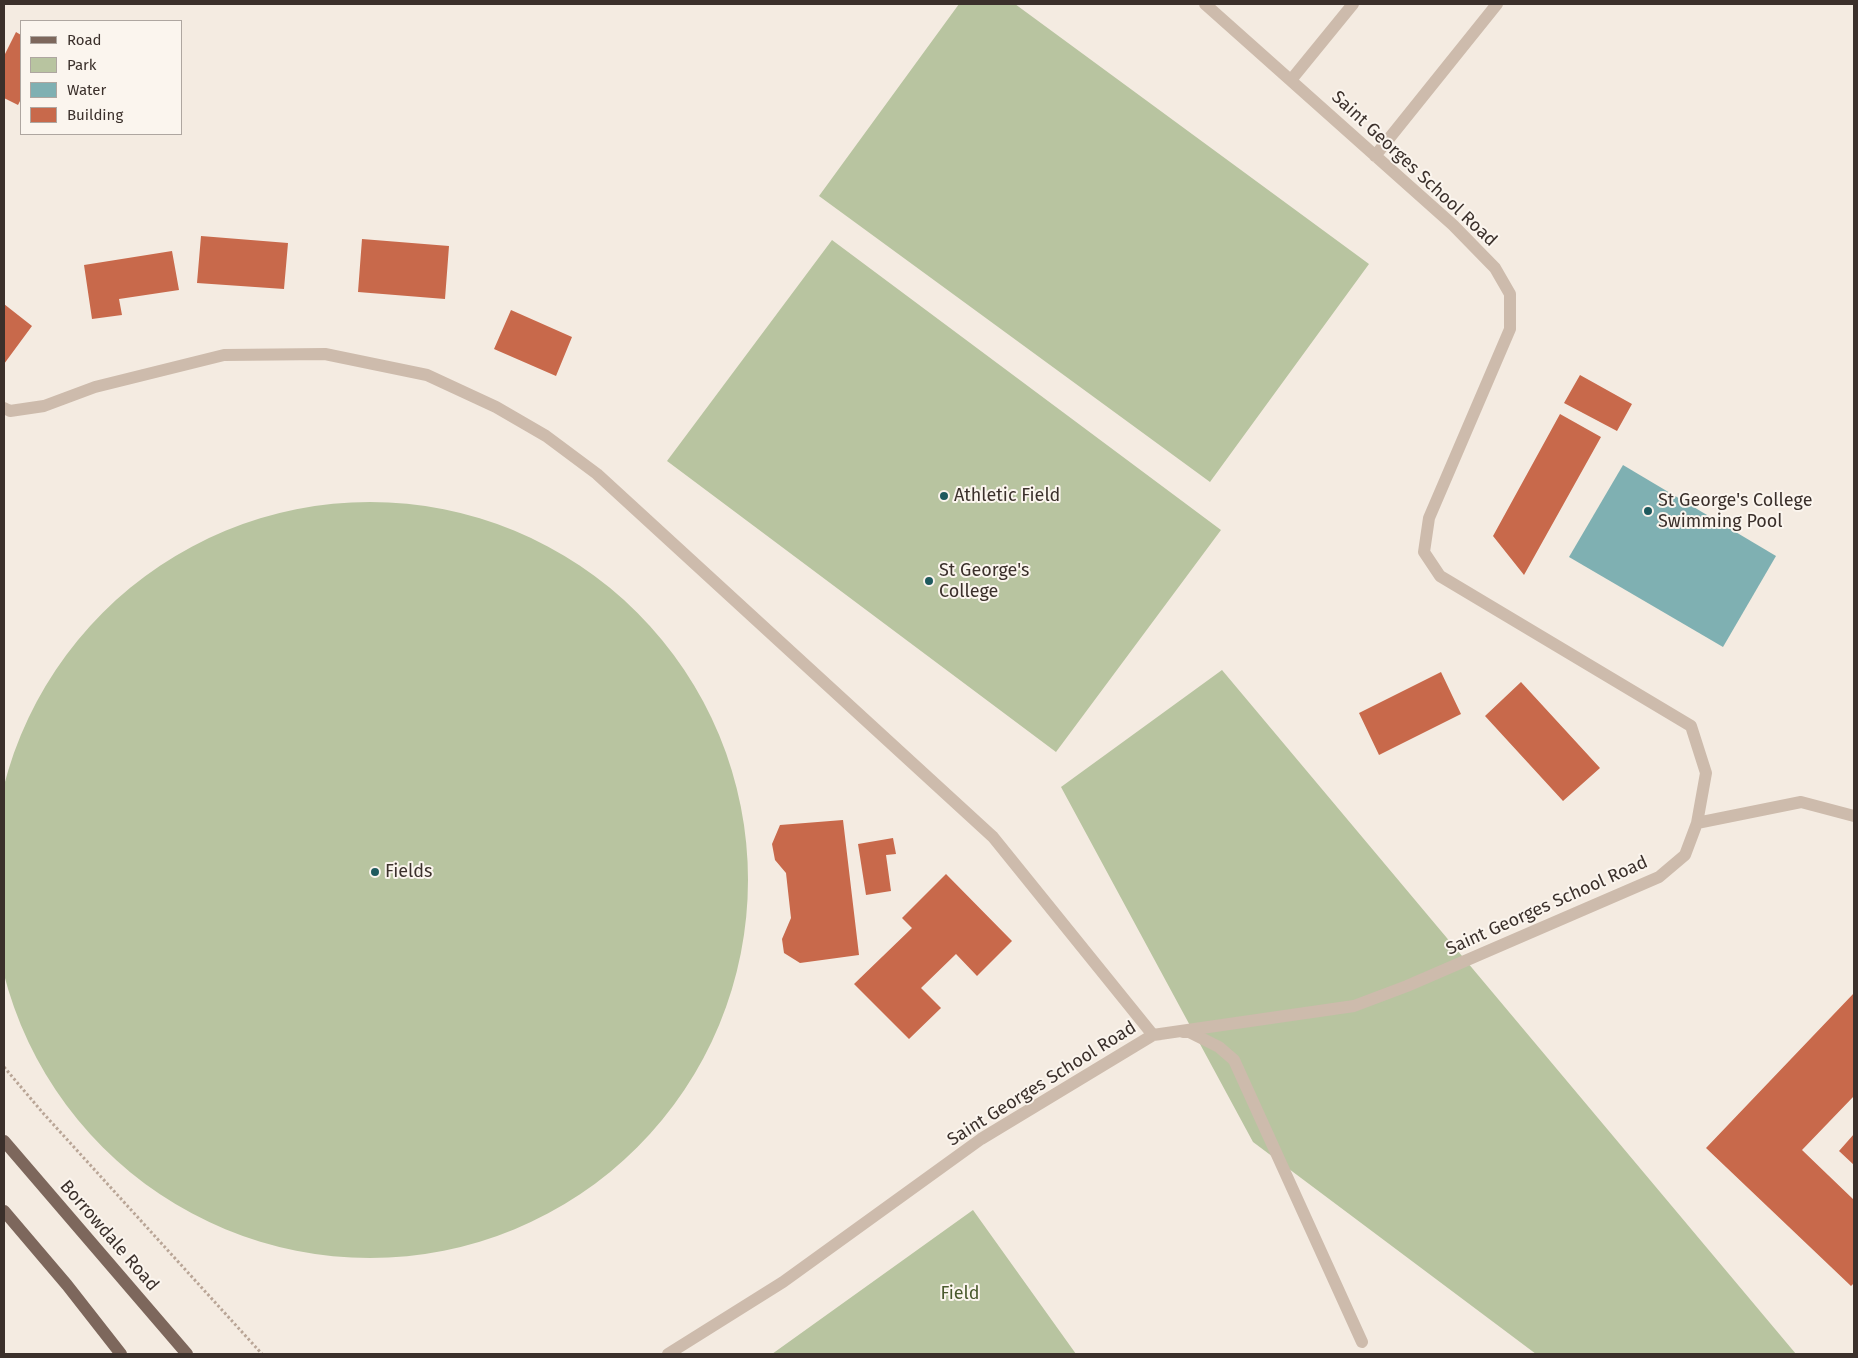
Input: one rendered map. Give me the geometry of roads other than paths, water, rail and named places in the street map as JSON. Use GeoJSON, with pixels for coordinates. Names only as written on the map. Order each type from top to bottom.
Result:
{"type":"FeatureCollection","features":[{"type":"Feature","properties":{"kind":"main road","name":"Borrowdale Road"},"geometry":{"type":"LineString","coordinates":[[4,1141],[188,1354]]}},
{"type":"Feature","properties":{"kind":"main road"},"geometry":{"type":"LineString","coordinates":[[4,1210],[122,1354]]}},
{"type":"Feature","properties":{"kind":"lane"},"geometry":{"type":"LineString","coordinates":[[1291,80],[1353,4]]}},
{"type":"Feature","properties":{"kind":"lane"},"geometry":{"type":"LineString","coordinates":[[1375,156],[1497,4]]}},
{"type":"Feature","properties":{"kind":"lane","name":"Saint Georges School Road"},"geometry":{"type":"LineString","coordinates":[[668,1354],[783,1282],[982,1139],[1153,1035],[1354,1006],[1407,986],[1659,877],[1685,854],[1697,823],[1706,773],[1691,726],[1440,576],[1424,552],[1429,518],[1510,329],[1510,294],[1494,268],[1453,225],[1209,5]]}},
{"type":"Feature","properties":{"kind":"lane"},"geometry":{"type":"LineString","coordinates":[[6,413],[44,406],[96,387],[224,355],[325,354],[427,375],[496,407],[546,436],[597,474],[993,837],[1153,1035],[1189,1032],[1219,1047],[1234,1060],[1362,1342]]}},
{"type":"Feature","properties":{"kind":"lane"},"geometry":{"type":"LineString","coordinates":[[1697,823],[1801,802],[1854,816]]}},
{"type":"Feature","properties":{"kind":"water","name":"St George's College Swimming Pool"},"geometry":{"type":"Polygon","coordinates":[[[1623,465],[1776,556],[1723,647],[1569,557],[1623,465]]]}},
{"type":"Feature","properties":{"kind":"place","name":"Athletic Field"},"geometry":{"type":"Point","coordinates":[944,496]}},
{"type":"Feature","properties":{"kind":"place","name":"St George's College Swimming Pool"},"geometry":{"type":"Point","coordinates":[1648,511]}},
{"type":"Feature","properties":{"kind":"place","name":"St George's College"},"geometry":{"type":"Point","coordinates":[929,581]}},
{"type":"Feature","properties":{"kind":"place","name":"Fields"},"geometry":{"type":"Point","coordinates":[375,872]}},
{"type":"Feature","properties":{"kind":"park label","name":"Field"},"geometry":{"type":"Point","coordinates":[960,1294]}}]}
